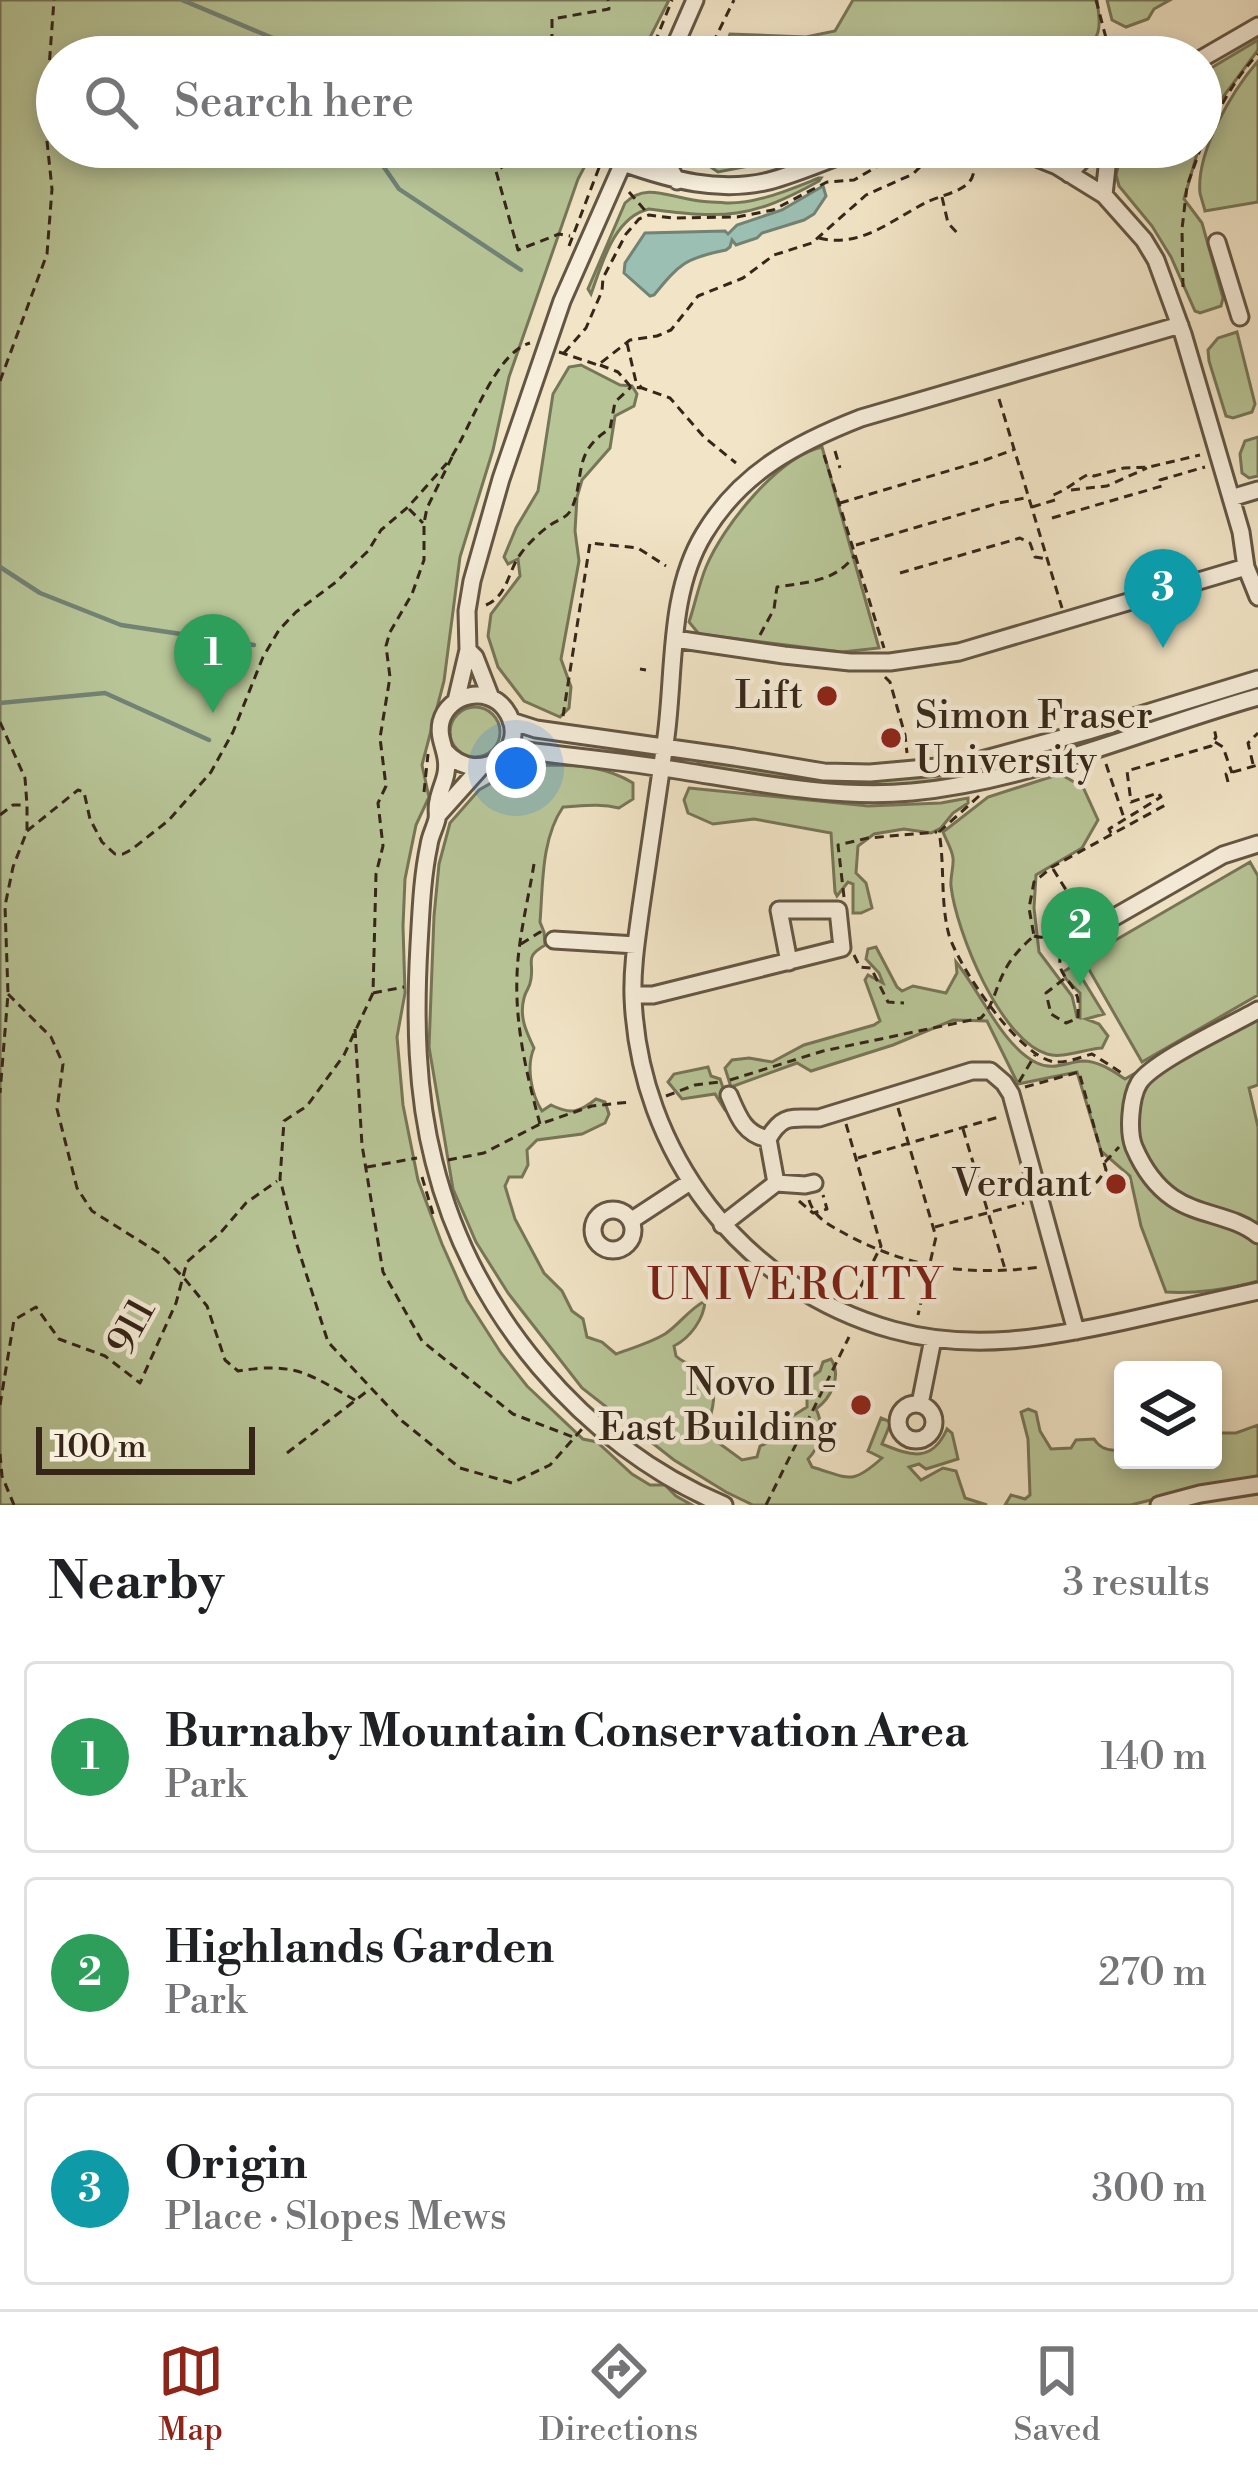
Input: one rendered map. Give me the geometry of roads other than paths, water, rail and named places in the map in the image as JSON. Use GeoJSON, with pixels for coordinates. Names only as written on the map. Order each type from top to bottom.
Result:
{"type":"FeatureCollection","features":[{"type":"Feature","properties":{"kind":"street"},"geometry":{"type":"LineString","coordinates":[[679,36],[695,0]]}},
{"type":"Feature","properties":{"kind":"street"},"geometry":{"type":"LineString","coordinates":[[1222,47],[1258,26]]}},
{"type":"Feature","properties":{"kind":"street"},"geometry":{"type":"LineString","coordinates":[[438,815],[436,803],[448,768],[440,740],[442,719],[456,701],[468,650],[470,596],[501,479],[562,301],[621,168]]}},
{"type":"Feature","properties":{"kind":"street"},"geometry":{"type":"LineString","coordinates":[[652,168],[677,181],[714,186],[766,182],[806,168]]}},
{"type":"Feature","properties":{"kind":"street"},"geometry":{"type":"LineString","coordinates":[[670,168],[677,181]]}},
{"type":"Feature","properties":{"kind":"street"},"geometry":{"type":"LineString","coordinates":[[1058,168],[1104,195],[1156,260],[1252,560],[1258,597]]}},
{"type":"Feature","properties":{"kind":"street"},"geometry":{"type":"LineString","coordinates":[[1069,174],[1075,168]]}},
{"type":"Feature","properties":{"kind":"street"},"geometry":{"type":"LineString","coordinates":[[1104,195],[1106,168]]}},
{"type":"Feature","properties":{"kind":"street"},"geometry":{"type":"LineString","coordinates":[[1217,242],[1240,316]]}},
{"type":"Feature","properties":{"kind":"street"},"geometry":{"type":"LineString","coordinates":[[1180,325],[861,418],[771,460],[733,497],[704,534],[682,593],[633,994],[642,1070],[651,1102],[689,1182],[754,1256],[820,1301],[862,1320],[933,1339],[998,1342],[1030,1340],[1258,1292]]}},
{"type":"Feature","properties":{"kind":"street"},"geometry":{"type":"LineString","coordinates":[[1231,498],[1258,490]]}},
{"type":"Feature","properties":{"kind":"street"},"geometry":{"type":"LineString","coordinates":[[675,638],[850,662],[959,652],[1252,560]]}},
{"type":"Feature","properties":{"kind":"street"},"geometry":{"type":"LineString","coordinates":[[468,650],[491,698]]}},
{"type":"Feature","properties":{"kind":"street"},"geometry":{"type":"LineString","coordinates":[[512,721],[536,729],[824,772],[870,773],[978,761],[1258,679]]}},
{"type":"Feature","properties":{"kind":"street"},"geometry":{"type":"LineString","coordinates":[[456,701],[479,694],[491,698],[500,703],[513,731],[500,759],[482,767],[438,815],[430,838],[423,886],[418,1058],[434,1163],[478,1276],[521,1345],[607,1434],[657,1471],[724,1505]]}},
{"type":"Feature","properties":{"kind":"street"},"geometry":{"type":"LineString","coordinates":[[507,751],[822,791],[913,792],[1048,763],[1258,698]]}},
{"type":"Feature","properties":{"kind":"street"},"geometry":{"type":"LineString","coordinates":[[445,751],[461,764],[482,767]]}},
{"type":"Feature","properties":{"kind":"street"},"geometry":{"type":"LineString","coordinates":[[1097,927],[1222,855],[1258,844]]}},
{"type":"Feature","properties":{"kind":"street"},"geometry":{"type":"LineString","coordinates":[[633,994],[653,995],[788,962],[842,948],[838,910],[779,910],[788,962]]}},
{"type":"Feature","properties":{"kind":"street"},"geometry":{"type":"LineString","coordinates":[[554,940],[636,945]]}},
{"type":"Feature","properties":{"kind":"street"},"geometry":{"type":"LineString","coordinates":[[1258,1010],[1161,1065],[1138,1084],[1130,1129],[1143,1168],[1169,1196],[1194,1211],[1250,1228],[1258,1235]]}},
{"type":"Feature","properties":{"kind":"street"},"geometry":{"type":"LineString","coordinates":[[776,1183],[768,1139],[781,1121],[819,1118],[972,1071],[990,1071],[1011,1094],[1076,1331]]}},
{"type":"Feature","properties":{"kind":"street"},"geometry":{"type":"LineString","coordinates":[[729,1095],[740,1121],[754,1137],[768,1139]]}},
{"type":"Feature","properties":{"kind":"street"},"geometry":{"type":"LineString","coordinates":[[632,1220],[689,1182]]}},
{"type":"Feature","properties":{"kind":"street"},"geometry":{"type":"LineString","coordinates":[[722,1225],[776,1183],[818,1185]]}},
{"type":"Feature","properties":{"kind":"street"},"geometry":{"type":"LineString","coordinates":[[920,1404],[933,1339]]}},
{"type":"Feature","properties":{"kind":"street"},"geometry":{"type":"LineString","coordinates":[[1159,1505],[1258,1485]]}},
{"type":"Feature","properties":{"kind":"water"},"geometry":{"type":"Polygon","coordinates":[[[823,186],[826,196],[814,214],[736,245],[732,240],[726,250],[692,259],[654,295],[624,273],[625,263],[645,233],[728,234],[737,225],[782,210],[823,186]]]}},
{"type":"Feature","properties":{"kind":"waterway"},"geometry":{"type":"LineString","coordinates":[[182,0],[268,36]]}},
{"type":"Feature","properties":{"kind":"waterway"},"geometry":{"type":"LineString","coordinates":[[384,168],[399,189],[521,270]]}},
{"type":"Feature","properties":{"kind":"waterway"},"geometry":{"type":"LineString","coordinates":[[0,567],[40,593],[121,625],[254,645]]}},
{"type":"Feature","properties":{"kind":"waterway"},"geometry":{"type":"LineString","coordinates":[[0,703],[105,693],[209,740]]}},
{"type":"Feature","properties":{"kind":"place","name":"Origin"},"geometry":{"type":"Point","coordinates":[1163,648]}},
{"type":"Feature","properties":{"kind":"place","name":"Lift"},"geometry":{"type":"Point","coordinates":[827,696]}},
{"type":"Feature","properties":{"kind":"place","name":"Burnaby Mountain Conservation Area"},"geometry":{"type":"Point","coordinates":[213,713]}},
{"type":"Feature","properties":{"kind":"place","name":"Simon Fraser University"},"geometry":{"type":"Point","coordinates":[891,738]}},
{"type":"Feature","properties":{"kind":"place","name":"Highlands Garden"},"geometry":{"type":"Point","coordinates":[1080,986]}},
{"type":"Feature","properties":{"kind":"place","name":"Verdant"},"geometry":{"type":"Point","coordinates":[1116,1184]}},
{"type":"Feature","properties":{"kind":"place","name":"Novo II - East Building"},"geometry":{"type":"Point","coordinates":[861,1405]}},
{"type":"Feature","properties":{"kind":"district","name":"UNIVERCITY"},"geometry":{"type":"Point","coordinates":[796,1286]}}]}
